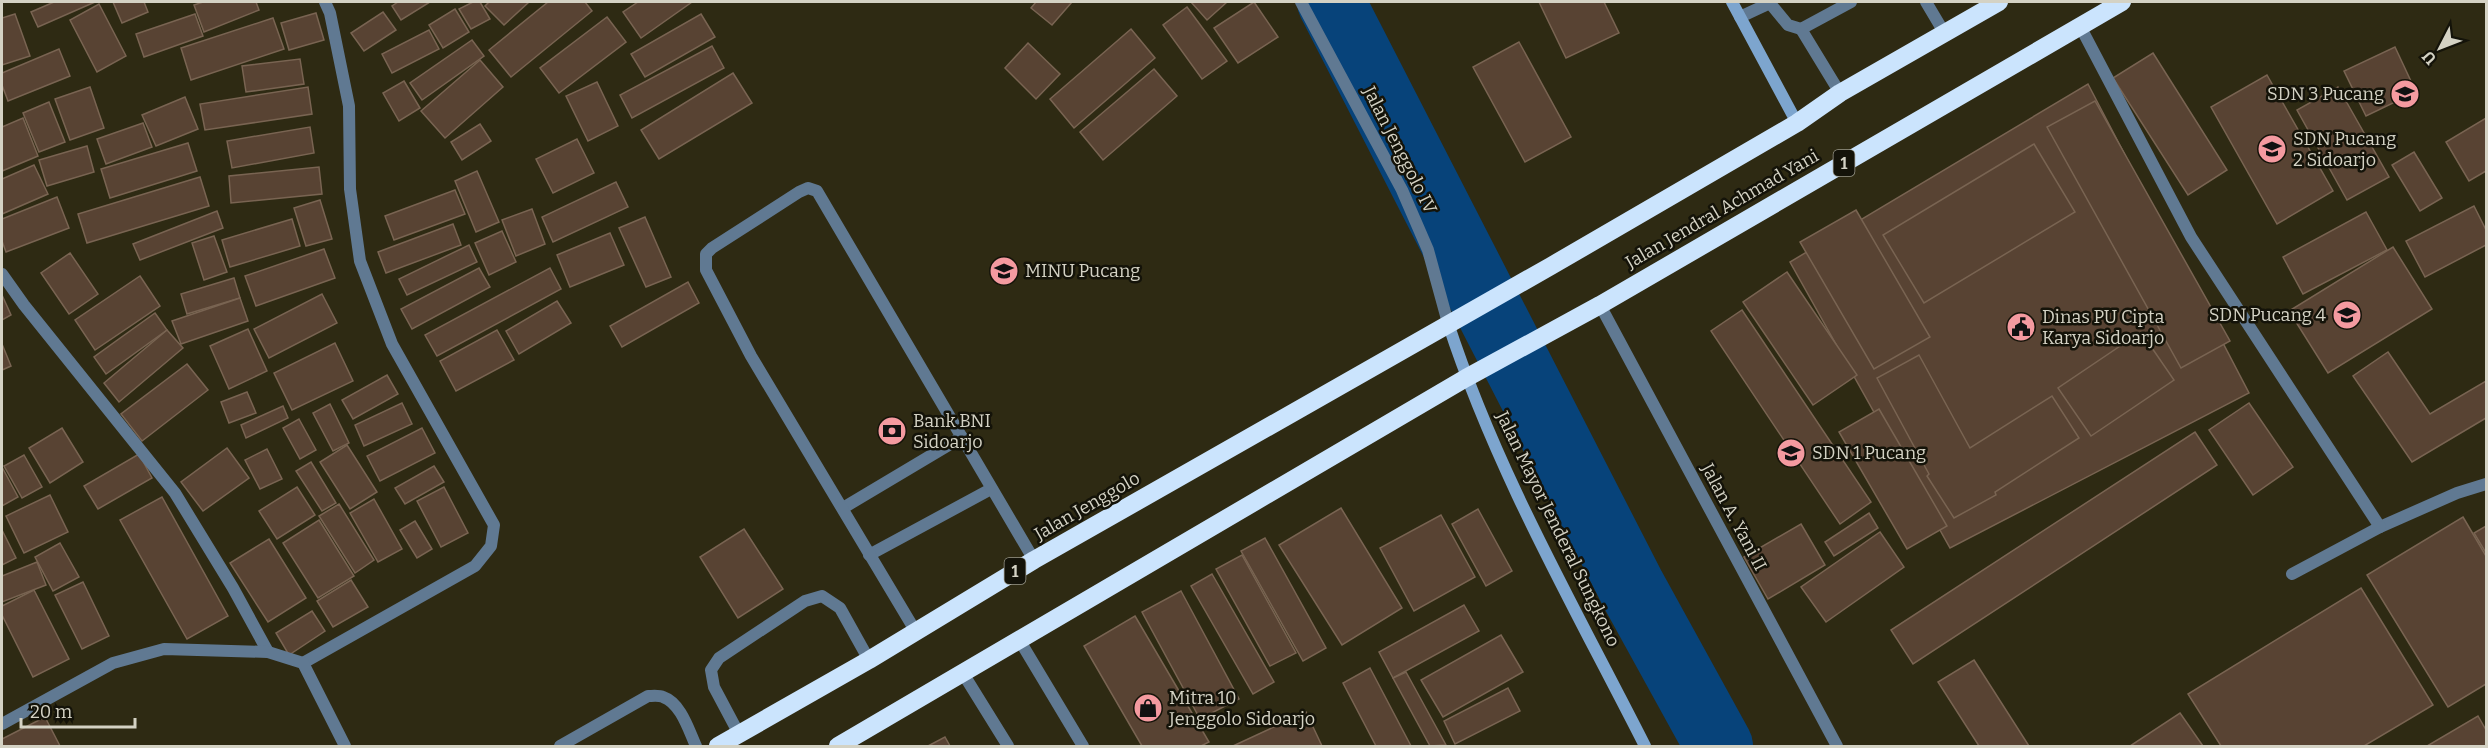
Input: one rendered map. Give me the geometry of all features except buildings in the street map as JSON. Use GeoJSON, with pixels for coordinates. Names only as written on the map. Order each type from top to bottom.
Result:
{"type":"FeatureCollection","features":[{"type":"Feature","properties":{"kind":"highway","name":"Jalan Jendral Achmad Yani"},"geometry":{"type":"LineString","coordinates":[[1448,323],[1797,123],[1840,93],[1999,2]]}},
{"type":"Feature","properties":{"kind":"highway","name":"Jalan Jendral Achmad Yani"},"geometry":{"type":"LineString","coordinates":[[1466,378],[1600,305],[2122,2]]}},
{"type":"Feature","properties":{"kind":"highway","name":"Jalan Jenggolo"},"geometry":{"type":"LineString","coordinates":[[718,747],[869,660],[1034,560],[1448,323]]}},
{"type":"Feature","properties":{"kind":"highway","name":"1"},"geometry":{"type":"LineString","coordinates":[[838,747],[1466,378]]}},
{"type":"Feature","properties":{"kind":"main road"},"geometry":{"type":"LineString","coordinates":[[1732,2],[1797,123]]}},
{"type":"Feature","properties":{"kind":"main road","name":"Jalan Mayor Jenderal Sungkono"},"geometry":{"type":"LineString","coordinates":[[1448,323],[1466,378],[1516,490],[1645,747]]}},
{"type":"Feature","properties":{"kind":"street"},"geometry":{"type":"LineString","coordinates":[[303,663],[475,566],[491,546],[494,525],[392,344],[360,261],[350,189],[349,106],[330,13],[325,2]]}},
{"type":"Feature","properties":{"kind":"street","name":"Jalan Jenggolo IV"},"geometry":{"type":"LineString","coordinates":[[1301,2],[1402,190],[1428,250],[1448,323]]}},
{"type":"Feature","properties":{"kind":"street"},"geometry":{"type":"LineString","coordinates":[[1740,17],[1770,2],[1788,26],[1801,29],[1851,2]]}},
{"type":"Feature","properties":{"kind":"street"},"geometry":{"type":"LineString","coordinates":[[1926,2],[1945,34]]}},
{"type":"Feature","properties":{"kind":"street"},"geometry":{"type":"LineString","coordinates":[[2080,26],[2191,237],[2380,527]]}},
{"type":"Feature","properties":{"kind":"street"},"geometry":{"type":"LineString","coordinates":[[1801,29],[1840,93]]}},
{"type":"Feature","properties":{"kind":"street"},"geometry":{"type":"LineString","coordinates":[[916,632],[751,356],[706,270],[706,254],[712,248],[799,192],[808,188],[817,191],[1034,560]]}},
{"type":"Feature","properties":{"kind":"street"},"geometry":{"type":"LineString","coordinates":[[2,274],[24,305],[175,493],[233,588],[268,652]]}},
{"type":"Feature","properties":{"kind":"street","name":"Jalan A. Yani II"},"geometry":{"type":"LineString","coordinates":[[1600,305],[1837,747]]}},
{"type":"Feature","properties":{"kind":"street"},"geometry":{"type":"LineString","coordinates":[[843,508],[962,437]]}},
{"type":"Feature","properties":{"kind":"street"},"geometry":{"type":"LineString","coordinates":[[2292,574],[2380,527],[2457,493],[2487,484]]}},
{"type":"Feature","properties":{"kind":"street"},"geometry":{"type":"LineString","coordinates":[[869,555],[991,489]]}},
{"type":"Feature","properties":{"kind":"street"},"geometry":{"type":"LineString","coordinates":[[739,734],[714,687],[711,670],[719,658],[805,602],[822,596],[840,608],[869,660]]}},
{"type":"Feature","properties":{"kind":"street"},"geometry":{"type":"LineString","coordinates":[[1020,641],[1083,747]]}},
{"type":"Feature","properties":{"kind":"street"},"geometry":{"type":"LineString","coordinates":[[2,724],[113,663],[164,649],[268,652],[303,663],[345,747]]}},
{"type":"Feature","properties":{"kind":"street"},"geometry":{"type":"LineString","coordinates":[[964,675],[1008,747]]}},
{"type":"Feature","properties":{"kind":"street"},"geometry":{"type":"LineString","coordinates":[[560,747],[648,696],[664,697],[676,709],[684,720],[696,747]]}},
{"type":"Feature","properties":{"kind":"waterway"},"geometry":{"type":"LineString","coordinates":[[1331,2],[1632,588],[1719,746]]}},
{"type":"Feature","properties":{"kind":"place","name":"SDN 3 Pucang"},"geometry":{"type":"Point","coordinates":[2405,94]}},
{"type":"Feature","properties":{"kind":"place","name":"SDN Pucang 2 Sidoarjo"},"geometry":{"type":"Point","coordinates":[2272,149]}},
{"type":"Feature","properties":{"kind":"place","name":"MINU Pucang"},"geometry":{"type":"Point","coordinates":[1004,271]}},
{"type":"Feature","properties":{"kind":"place","name":"SDN Pucang 4"},"geometry":{"type":"Point","coordinates":[2347,315]}},
{"type":"Feature","properties":{"kind":"place","name":"Dinas PU Cipta Karya Sidoarjo"},"geometry":{"type":"Point","coordinates":[2021,327]}},
{"type":"Feature","properties":{"kind":"place","name":"Bank BNI Sidoarjo"},"geometry":{"type":"Point","coordinates":[892,431]}},
{"type":"Feature","properties":{"kind":"place","name":"SDN 1 Pucang"},"geometry":{"type":"Point","coordinates":[1791,453]}},
{"type":"Feature","properties":{"kind":"place","name":"Mitra 10 Jenggolo Sidoarjo"},"geometry":{"type":"Point","coordinates":[1148,708]}}]}
